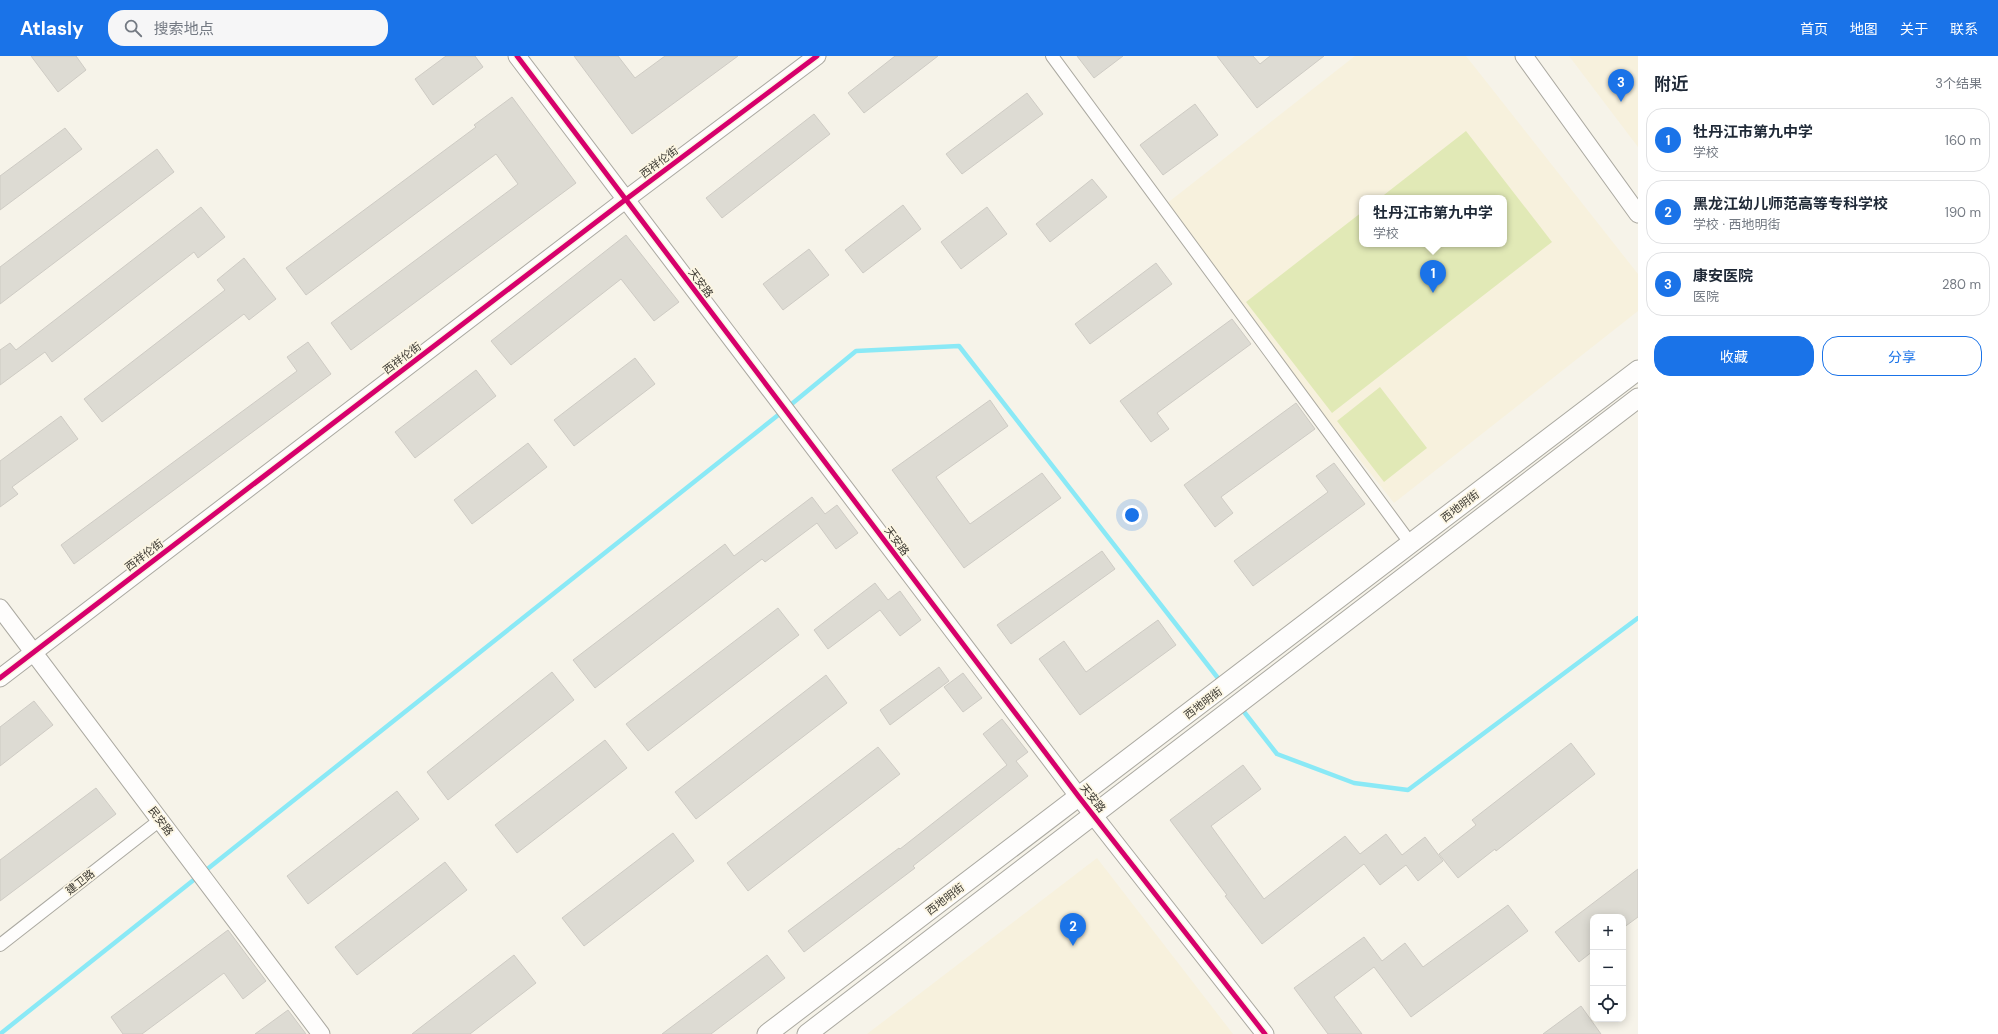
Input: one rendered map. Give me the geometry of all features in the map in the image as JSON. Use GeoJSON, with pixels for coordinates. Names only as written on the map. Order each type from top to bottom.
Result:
{"type":"FeatureCollection","features":[{"type":"Feature","properties":{"kind":"main road","name":"西地明街"},"geometry":{"type":"LineString","coordinates":[[767,1034],[1638,370]]}},
{"type":"Feature","properties":{"kind":"main road","name":"西地明街"},"geometry":{"type":"LineString","coordinates":[[807,1034],[1638,398]]}},
{"type":"Feature","properties":{"kind":"street","name":"天安路"},"geometry":{"type":"LineString","coordinates":[[518,56],[1079,797],[1094,814],[1265,1034]]}},
{"type":"Feature","properties":{"kind":"street","name":"西祥伦街"},"geometry":{"type":"LineString","coordinates":[[0,678],[817,56]]}},
{"type":"Feature","properties":{"kind":"street"},"geometry":{"type":"LineString","coordinates":[[1052,56],[1411,544]]}},
{"type":"Feature","properties":{"kind":"street"},"geometry":{"type":"LineString","coordinates":[[1524,56],[1638,214]]}},
{"type":"Feature","properties":{"kind":"street","name":"民安路"},"geometry":{"type":"LineString","coordinates":[[0,608],[321,1034]]}},
{"type":"Feature","properties":{"kind":"street","name":"建卫路"},"geometry":{"type":"LineString","coordinates":[[0,944],[160,820]]}},
{"type":"Feature","properties":{"kind":"shaded area"},"geometry":{"type":"Polygon","coordinates":[[[1355,56],[1466,56],[1638,274],[1638,311],[1394,503],[1161,208],[1355,56]]]}},
{"type":"Feature","properties":{"kind":"shaded area"},"geometry":{"type":"Polygon","coordinates":[[[1569,56],[1638,56],[1638,147],[1569,56]]]}},
{"type":"Feature","properties":{"kind":"shaded area"},"geometry":{"type":"Polygon","coordinates":[[[1097,858],[1233,1034],[867,1034],[1097,858]]]}},
{"type":"Feature","properties":{"kind":"green space"},"geometry":{"type":"Polygon","coordinates":[[[1466,131],[1552,242],[1332,413],[1246,302],[1359,214],[1359,247],[1507,247],[1507,195],[1384,195],[1466,131]]]}},
{"type":"Feature","properties":{"kind":"green space"},"geometry":{"type":"Polygon","coordinates":[[[1380,387],[1427,448],[1384,482],[1337,421],[1380,387]]]}},
{"type":"Feature","properties":{"kind":"building"},"geometry":{"type":"Polygon","coordinates":[[[31,56],[76,56],[86,70],[58,92],[31,56]]]}},
{"type":"Feature","properties":{"kind":"building"},"geometry":{"type":"Polygon","coordinates":[[[446,56],[475,56],[483,67],[433,105],[415,79],[446,56]]]}},
{"type":"Feature","properties":{"kind":"building"},"geometry":{"type":"Polygon","coordinates":[[[574,56],[618,56],[635,78],[665,56],[738,56],[632,134],[574,56]]]}},
{"type":"Feature","properties":{"kind":"building"},"geometry":{"type":"Polygon","coordinates":[[[895,56],[938,56],[864,113],[848,93],[895,56]]]}},
{"type":"Feature","properties":{"kind":"building"},"geometry":{"type":"Polygon","coordinates":[[[1077,56],[1123,56],[1094,78],[1077,56]]]}},
{"type":"Feature","properties":{"kind":"building"},"geometry":{"type":"Polygon","coordinates":[[[1217,56],[1253,56],[1260,64],[1270,56],[1324,56],[1257,108],[1217,56]]]}},
{"type":"Feature","properties":{"kind":"building"},"geometry":{"type":"Polygon","coordinates":[[[1027,93],[1043,114],[962,174],[946,154],[1027,93]]]}},
{"type":"Feature","properties":{"kind":"building"},"geometry":{"type":"Polygon","coordinates":[[[512,97],[576,183],[351,350],[331,323],[518,184],[496,154],[306,295],[286,268],[476,127],[474,125],[512,97]]]}},
{"type":"Feature","properties":{"kind":"building"},"geometry":{"type":"Polygon","coordinates":[[[1195,104],[1218,135],[1163,175],[1140,145],[1195,104]]]}},
{"type":"Feature","properties":{"kind":"building"},"geometry":{"type":"Polygon","coordinates":[[[814,114],[830,134],[722,218],[706,198],[814,114]]]}},
{"type":"Feature","properties":{"kind":"building"},"geometry":{"type":"Polygon","coordinates":[[[65,128],[82,149],[0,210],[0,176],[65,128]]]}},
{"type":"Feature","properties":{"kind":"building"},"geometry":{"type":"Polygon","coordinates":[[[157,149],[174,172],[0,304],[0,267],[157,149]]]}},
{"type":"Feature","properties":{"kind":"building"},"geometry":{"type":"Polygon","coordinates":[[[1092,179],[1107,197],[1050,242],[1036,224],[1092,179]]]}},
{"type":"Feature","properties":{"kind":"building"},"geometry":{"type":"Polygon","coordinates":[[[903,205],[921,229],[863,273],[845,250],[903,205]]]}},
{"type":"Feature","properties":{"kind":"building"},"geometry":{"type":"Polygon","coordinates":[[[201,207],[225,237],[198,258],[194,252],[52,362],[45,352],[0,385],[0,350],[10,343],[16,350],[201,207]]]}},
{"type":"Feature","properties":{"kind":"building"},"geometry":{"type":"Polygon","coordinates":[[[987,207],[1007,234],[961,269],[941,242],[987,207]]]}},
{"type":"Feature","properties":{"kind":"building"},"geometry":{"type":"Polygon","coordinates":[[[626,235],[679,302],[654,321],[621,279],[511,365],[491,341],[626,235]]]}},
{"type":"Feature","properties":{"kind":"building"},"geometry":{"type":"Polygon","coordinates":[[[809,249],[829,275],[783,310],[763,284],[809,249]]]}},
{"type":"Feature","properties":{"kind":"building"},"geometry":{"type":"Polygon","coordinates":[[[244,258],[276,299],[249,320],[244,314],[102,422],[84,399],[225,290],[217,280],[244,258]]]}},
{"type":"Feature","properties":{"kind":"building"},"geometry":{"type":"Polygon","coordinates":[[[1156,263],[1172,284],[1090,344],[1075,324],[1156,263]]]}},
{"type":"Feature","properties":{"kind":"building"},"geometry":{"type":"Polygon","coordinates":[[[1232,319],[1251,344],[1157,413],[1169,429],[1151,442],[1120,401],[1232,319]]]}},
{"type":"Feature","properties":{"kind":"building"},"geometry":{"type":"Polygon","coordinates":[[[308,342],[331,374],[74,564],[61,545],[297,371],[287,357],[308,342]]]}},
{"type":"Feature","properties":{"kind":"building"},"geometry":{"type":"Polygon","coordinates":[[[635,358],[655,384],[574,446],[554,420],[635,358]]]}},
{"type":"Feature","properties":{"kind":"building"},"geometry":{"type":"Polygon","coordinates":[[[476,370],[496,396],[415,458],[395,432],[476,370]]]}},
{"type":"Feature","properties":{"kind":"building"},"geometry":{"type":"Polygon","coordinates":[[[990,400],[1008,426],[936,477],[959,509],[970,524],[1042,473],[1061,498],[964,568],[892,470],[990,400]]]}},
{"type":"Feature","properties":{"kind":"building"},"geometry":{"type":"Polygon","coordinates":[[[1296,403],[1315,429],[1221,497],[1233,513],[1215,527],[1184,485],[1296,403]]]}},
{"type":"Feature","properties":{"kind":"building"},"geometry":{"type":"Polygon","coordinates":[[[61,416],[78,439],[12,487],[18,494],[0,507],[0,461],[61,416]]]}},
{"type":"Feature","properties":{"kind":"building"},"geometry":{"type":"Polygon","coordinates":[[[528,443],[547,467],[472,524],[454,500],[528,443]]]}},
{"type":"Feature","properties":{"kind":"building"},"geometry":{"type":"Polygon","coordinates":[[[1334,463],[1365,504],[1253,586],[1234,561],[1328,492],[1316,476],[1334,463]]]}},
{"type":"Feature","properties":{"kind":"building"},"geometry":{"type":"Polygon","coordinates":[[[812,497],[825,514],[837,505],[858,533],[836,549],[817,523],[765,562],[762,559],[595,688],[573,660],[725,544],[734,556],[812,497]]]}},
{"type":"Feature","properties":{"kind":"building"},"geometry":{"type":"Polygon","coordinates":[[[1102,551],[1115,569],[1011,644],[997,625],[1102,551]]]}},
{"type":"Feature","properties":{"kind":"building"},"geometry":{"type":"Polygon","coordinates":[[[875,583],[888,600],[900,591],[921,620],[900,636],[880,610],[828,649],[814,630],[875,583]]]}},
{"type":"Feature","properties":{"kind":"building"},"geometry":{"type":"Polygon","coordinates":[[[778,608],[799,635],[648,751],[626,724],[778,608]]]}},
{"type":"Feature","properties":{"kind":"building"},"geometry":{"type":"Polygon","coordinates":[[[1158,620],[1176,645],[1080,715],[1039,659],[1064,641],[1086,672],[1158,620]]]}},
{"type":"Feature","properties":{"kind":"building"},"geometry":{"type":"Polygon","coordinates":[[[939,667],[949,681],[890,725],[880,710],[939,667]]]}},
{"type":"Feature","properties":{"kind":"building"},"geometry":{"type":"Polygon","coordinates":[[[552,672],[574,700],[448,800],[427,772],[552,672]]]}},
{"type":"Feature","properties":{"kind":"building"},"geometry":{"type":"Polygon","coordinates":[[[963,673],[982,698],[963,712],[944,687],[963,673]]]}},
{"type":"Feature","properties":{"kind":"building"},"geometry":{"type":"Polygon","coordinates":[[[826,675],[847,703],[696,819],[675,792],[826,675]]]}},
{"type":"Feature","properties":{"kind":"building"},"geometry":{"type":"Polygon","coordinates":[[[34,701],[53,725],[0,766],[0,727],[34,701]]]}},
{"type":"Feature","properties":{"kind":"building"},"geometry":{"type":"Polygon","coordinates":[[[1002,719],[1028,752],[1016,761],[1028,776],[913,866],[915,868],[804,952],[788,931],[899,848],[900,849],[1007,765],[983,734],[1002,719]]]}},
{"type":"Feature","properties":{"kind":"building"},"geometry":{"type":"Polygon","coordinates":[[[605,740],[627,768],[517,853],[495,825],[605,740]]]}},
{"type":"Feature","properties":{"kind":"building"},"geometry":{"type":"Polygon","coordinates":[[[1571,743],[1595,774],[1496,851],[1495,849],[1458,878],[1439,854],[1476,825],[1472,820],[1571,743]]]}},
{"type":"Feature","properties":{"kind":"building"},"geometry":{"type":"Polygon","coordinates":[[[878,747],[900,774],[748,891],[727,863],[878,747]]]}},
{"type":"Feature","properties":{"kind":"building"},"geometry":{"type":"Polygon","coordinates":[[[1243,765],[1261,789],[1211,826],[1264,899],[1345,836],[1360,854],[1386,834],[1402,855],[1425,837],[1443,861],[1418,881],[1406,865],[1380,885],[1364,864],[1262,944],[1170,820],[1243,765]]]}},
{"type":"Feature","properties":{"kind":"building"},"geometry":{"type":"Polygon","coordinates":[[[96,788],[116,814],[0,901],[0,860],[96,788]]]}},
{"type":"Feature","properties":{"kind":"building"},"geometry":{"type":"Polygon","coordinates":[[[397,791],[419,819],[308,904],[287,876],[397,791]]]}},
{"type":"Feature","properties":{"kind":"building"},"geometry":{"type":"Polygon","coordinates":[[[673,833],[694,861],[584,946],[562,918],[673,833]]]}},
{"type":"Feature","properties":{"kind":"building"},"geometry":{"type":"Polygon","coordinates":[[[445,862],[467,890],[357,975],[335,947],[445,862]]]}},
{"type":"Feature","properties":{"kind":"building"},"geometry":{"type":"Polygon","coordinates":[[[1638,869],[1638,917],[1626,926],[1626,914],[1590,914],[1590,953],[1579,962],[1555,932],[1638,869]]]}},
{"type":"Feature","properties":{"kind":"building"},"geometry":{"type":"Polygon","coordinates":[[[1508,905],[1528,931],[1411,1017],[1374,967],[1334,997],[1362,1034],[1328,1034],[1294,988],[1364,937],[1382,961],[1405,943],[1423,967],[1508,905]]]}},
{"type":"Feature","properties":{"kind":"building"},"geometry":{"type":"Polygon","coordinates":[[[228,930],[266,981],[243,999],[224,973],[142,1034],[123,1034],[111,1017],[228,930]]]}},
{"type":"Feature","properties":{"kind":"building"},"geometry":{"type":"Polygon","coordinates":[[[514,955],[536,983],[470,1034],[412,1034],[514,955]]]}},
{"type":"Feature","properties":{"kind":"building"},"geometry":{"type":"Polygon","coordinates":[[[767,955],[785,978],[711,1034],[662,1034],[767,955]]]}},
{"type":"Feature","properties":{"kind":"building"},"geometry":{"type":"Polygon","coordinates":[[[1581,1006],[1590,1019],[1590,1022],[1592,1022],[1601,1034],[1543,1034],[1581,1006]]]}},
{"type":"Feature","properties":{"kind":"building"},"geometry":{"type":"Polygon","coordinates":[[[288,1010],[306,1034],[255,1034],[288,1010]]]}},
{"type":"Feature","properties":{"kind":"waterway"},"geometry":{"type":"LineString","coordinates":[[788,407],[856,351],[959,346],[1221,682]]}},
{"type":"Feature","properties":{"kind":"waterway"},"geometry":{"type":"LineString","coordinates":[[0,1034],[782,412]]}},
{"type":"Feature","properties":{"kind":"waterway"},"geometry":{"type":"LineString","coordinates":[[1241,708],[1277,754],[1354,783],[1408,790],[1638,618]]}},
{"type":"Feature","properties":{"kind":"cycle path"},"geometry":{"type":"LineString","coordinates":[[517,56],[1079,797],[1265,1034]]}},
{"type":"Feature","properties":{"kind":"cycle path"},"geometry":{"type":"LineString","coordinates":[[0,678],[625,200],[817,56]]}},
{"type":"Feature","properties":{"kind":"place","name":"康安医院"},"geometry":{"type":"Point","coordinates":[1621,102]}},
{"type":"Feature","properties":{"kind":"place","name":"牡丹江市第九中学"},"geometry":{"type":"Point","coordinates":[1433,293]}},
{"type":"Feature","properties":{"kind":"place","name":"黑龙江幼儿师范高等专科学校"},"geometry":{"type":"Point","coordinates":[1073,946]}}]}
